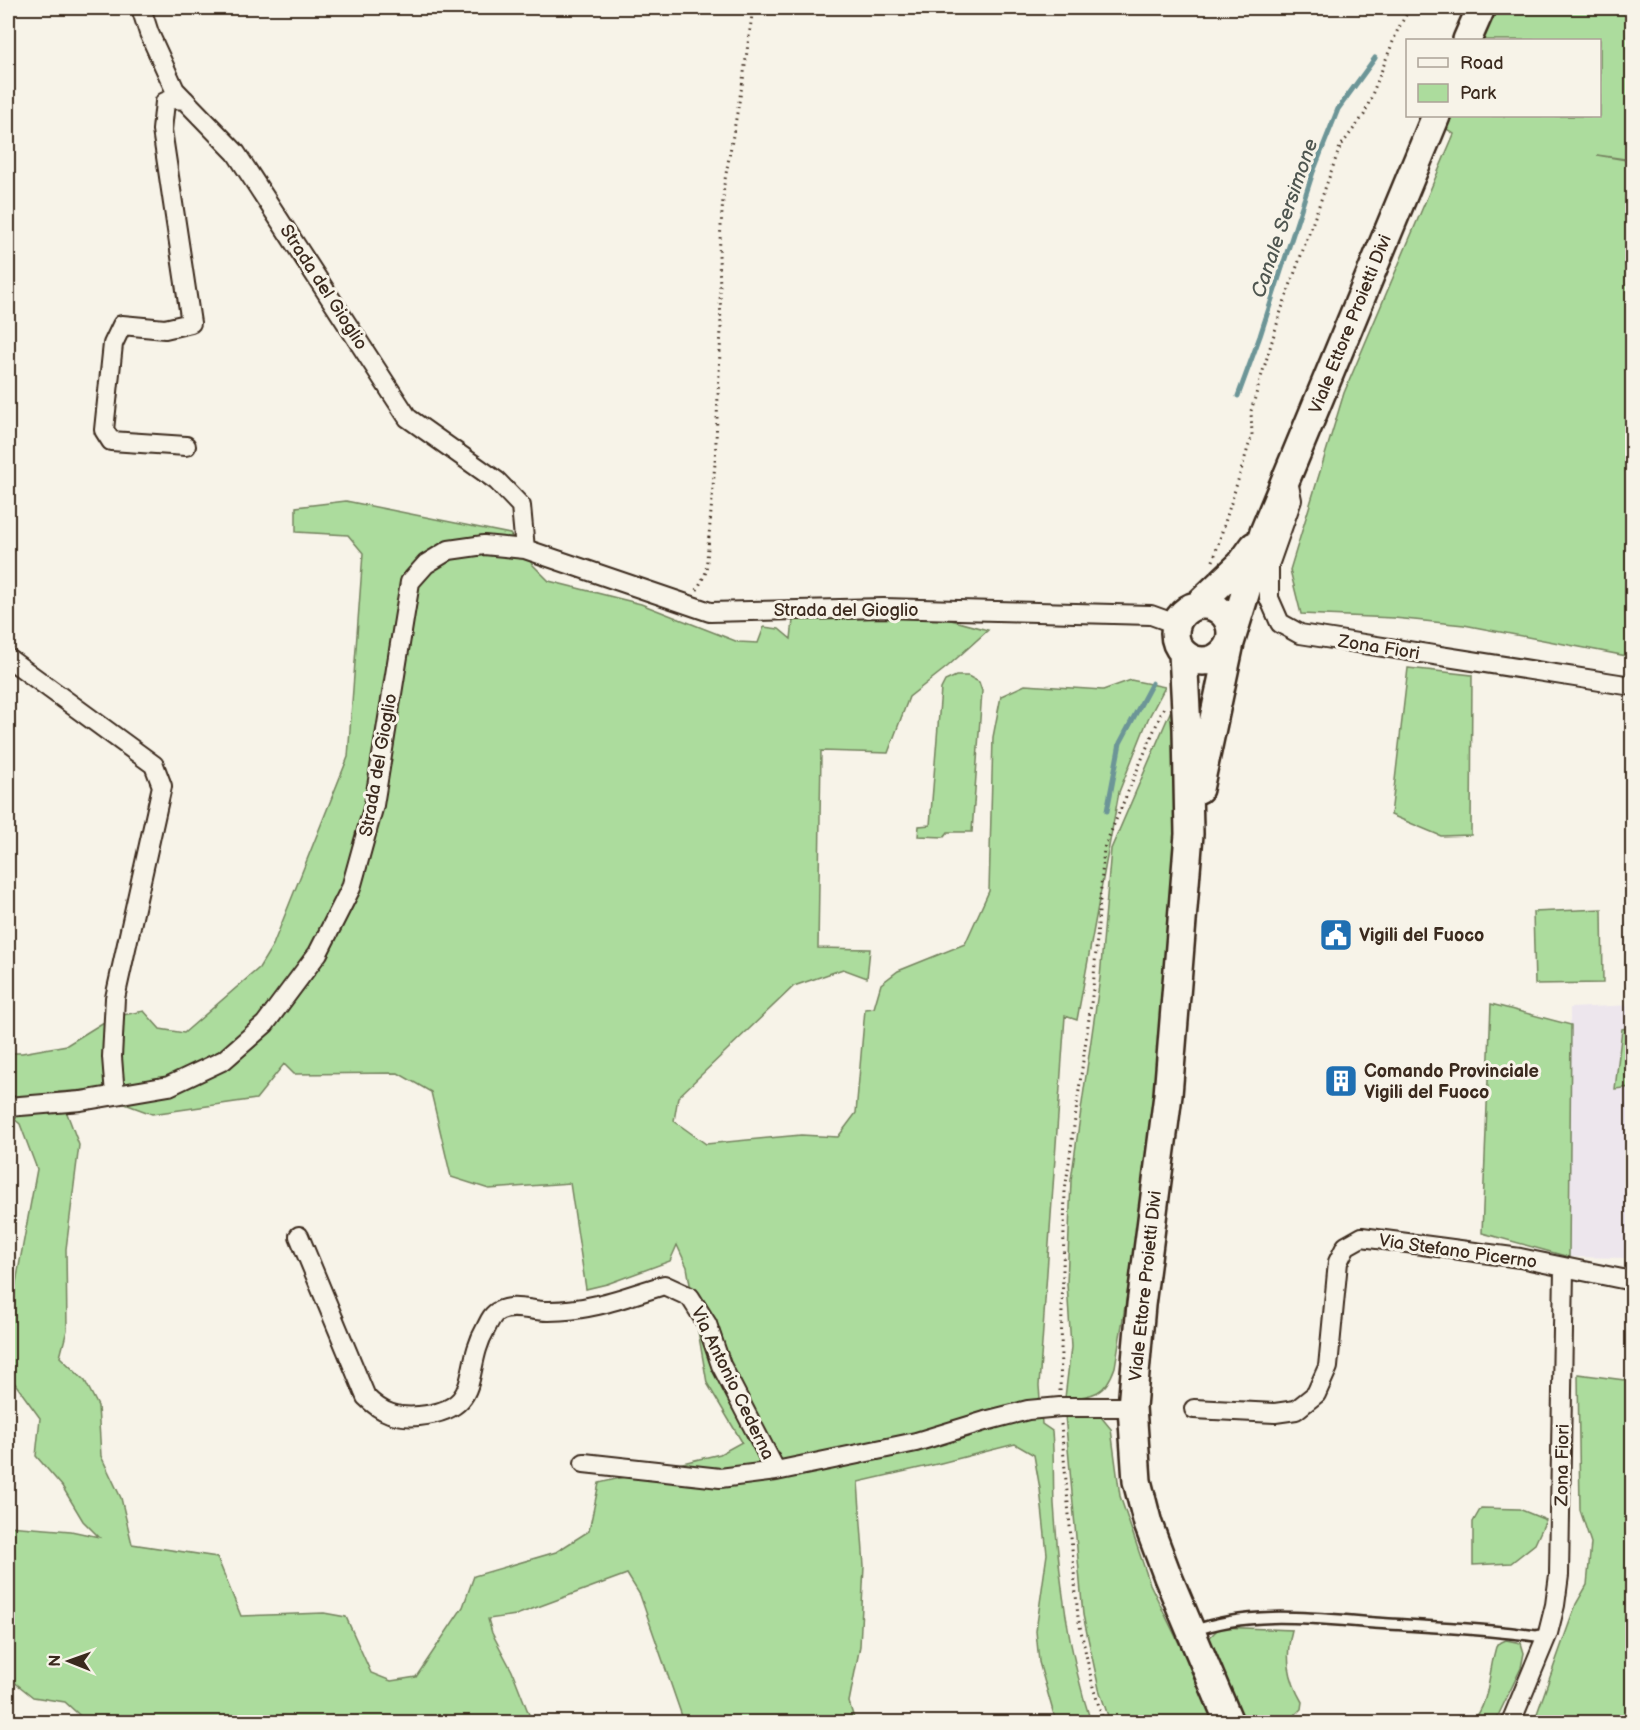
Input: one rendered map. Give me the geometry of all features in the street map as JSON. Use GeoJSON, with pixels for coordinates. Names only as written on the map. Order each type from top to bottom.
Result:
{"type":"FeatureCollection","features":[{"type":"Feature","properties":{"kind":"main road"},"geometry":{"type":"LineString","coordinates":[[1467,39],[1481,8]]}},
{"type":"Feature","properties":{"kind":"main road","name":"Viale Ettore Proietti Divi"},"geometry":{"type":"LineString","coordinates":[[1189,834],[1230,643],[1263,532],[1436,117]]}},
{"type":"Feature","properties":{"kind":"main road","name":"Viale Ettore Proietti Divi"},"geometry":{"type":"LineString","coordinates":[[1229,1722],[1148,1524],[1137,1481],[1132,1407],[1141,1305],[1168,1095],[1189,834],[1183,653],[1175,640],[1176,624],[1184,611],[1198,605],[1241,564],[1263,532]]}},
{"type":"Feature","properties":{"kind":"main road","name":"Viale Ettore Proietti Divi"},"geometry":{"type":"LineString","coordinates":[[1198,605],[1215,607],[1228,618],[1231,626],[1230,643]]}},
{"type":"Feature","properties":{"kind":"main road"},"geometry":{"type":"LineString","coordinates":[[1183,653],[1200,662],[1210,661],[1218,658],[1230,643]]}},
{"type":"Feature","properties":{"kind":"street","name":"Strada del Gioglio"},"geometry":{"type":"LineString","coordinates":[[141,8],[149,33],[175,90],[236,153],[408,418],[497,481],[520,506],[525,549]]}},
{"type":"Feature","properties":{"kind":"street"},"geometry":{"type":"LineString","coordinates":[[185,100],[173,99],[165,102],[162,130],[191,323],[165,329],[122,325],[113,344],[104,430],[111,441],[186,446]]}},
{"type":"Feature","properties":{"kind":"street","name":"Zona Fiori"},"geometry":{"type":"LineString","coordinates":[[1287,476],[1292,500],[1269,566],[1269,598],[1280,623],[1300,634],[1632,686]]}},
{"type":"Feature","properties":{"kind":"street","name":"Strada del Gioglio"},"geometry":{"type":"LineString","coordinates":[[8,1107],[81,1101],[169,1086],[224,1060],[265,1024],[318,953],[351,888],[374,806],[410,582],[426,564],[449,550],[484,545],[525,549],[710,612],[929,609],[1151,615],[1176,624]]}},
{"type":"Feature","properties":{"kind":"street"},"geometry":{"type":"LineString","coordinates":[[8,658],[154,765],[162,786],[115,998],[112,1057],[115,1095]]}},
{"type":"Feature","properties":{"kind":"street","name":"Via Antonio Cederna"},"geometry":{"type":"LineString","coordinates":[[298,1236],[366,1397],[378,1409],[405,1417],[439,1414],[458,1403],[468,1391],[477,1343],[493,1316],[501,1310],[514,1308],[548,1312],[578,1310],[609,1304],[664,1285],[690,1297],[707,1324],[722,1365],[776,1471]]}},
{"type":"Feature","properties":{"kind":"street","name":"Via Stefano Picerno"},"geometry":{"type":"LineString","coordinates":[[1194,1409],[1275,1413],[1296,1410],[1316,1394],[1328,1367],[1338,1262],[1346,1246],[1362,1237],[1520,1258],[1564,1268]]}},
{"type":"Feature","properties":{"kind":"street"},"geometry":{"type":"LineString","coordinates":[[1564,1268],[1632,1281]]}},
{"type":"Feature","properties":{"kind":"street","name":"Zona Fiori"},"geometry":{"type":"LineString","coordinates":[[1511,1722],[1548,1633],[1555,1605],[1560,1551],[1564,1268]]}},
{"type":"Feature","properties":{"kind":"street","name":"Via Antonio Cederna"},"geometry":{"type":"LineString","coordinates":[[584,1463],[720,1478],[776,1471],[916,1442],[985,1420],[1028,1410],[1060,1407],[1132,1407]]}},
{"type":"Feature","properties":{"kind":"lane"},"geometry":{"type":"LineString","coordinates":[[1191,1632],[1235,1621],[1277,1617],[1536,1636],[1548,1633]]}},
{"type":"Feature","properties":{"kind":"path"},"geometry":{"type":"LineString","coordinates":[[706,572],[715,464],[721,329],[719,255],[724,185],[753,8]]}},
{"type":"Feature","properties":{"kind":"shaded area"},"geometry":{"type":"Polygon","coordinates":[[[1632,1005],[1632,1258],[1569,1257],[1570,1008],[1632,1005]]]}},
{"type":"Feature","properties":{"kind":"green space"},"geometry":{"type":"Polygon","coordinates":[[[1496,8],[1632,8],[1632,160],[1597,155],[1632,161],[1632,657],[1464,625],[1394,618],[1301,614],[1290,570],[1344,393],[1454,134],[1444,127],[1449,117],[1601,117],[1601,39],[1482,39],[1496,8]]]}},
{"type":"Feature","properties":{"kind":"green space"},"geometry":{"type":"Polygon","coordinates":[[[346,501],[510,534],[533,565],[549,581],[641,604],[738,642],[758,643],[764,627],[779,629],[791,639],[793,620],[936,616],[988,630],[909,697],[888,753],[821,751],[818,948],[870,949],[867,978],[843,969],[794,986],[678,1097],[674,1121],[706,1144],[801,1135],[838,1137],[856,1113],[865,1009],[874,1008],[881,984],[898,971],[965,944],[989,891],[993,737],[1001,696],[1025,685],[1103,690],[1131,680],[1165,687],[1148,719],[1119,792],[1077,1020],[1065,1016],[1039,1386],[1042,1424],[1052,1431],[1054,1504],[1066,1615],[1076,1669],[1091,1722],[1056,1722],[1039,1662],[1036,1631],[1047,1554],[1040,1489],[1034,1455],[1015,1444],[858,1482],[864,1566],[860,1646],[849,1702],[855,1722],[684,1722],[640,1595],[627,1574],[516,1615],[488,1619],[492,1633],[512,1671],[532,1722],[87,1722],[65,1702],[33,1697],[8,1677],[8,1526],[71,1531],[99,1537],[83,1521],[62,1486],[36,1456],[40,1418],[8,1374],[8,1326],[37,1169],[20,1124],[8,1114],[8,1053],[22,1053],[67,1045],[112,1017],[144,1011],[160,1029],[184,1033],[259,968],[273,945],[348,757],[363,553],[348,535],[296,532],[296,507],[346,501]],[[284,1064],[256,1099],[152,1114],[87,1090],[59,1092],[79,1145],[66,1249],[67,1330],[60,1357],[85,1381],[98,1406],[101,1456],[121,1498],[132,1544],[217,1557],[241,1616],[324,1613],[346,1617],[371,1673],[391,1681],[416,1677],[463,1607],[474,1576],[556,1552],[589,1531],[599,1483],[720,1454],[742,1442],[707,1383],[687,1267],[677,1245],[670,1261],[607,1284],[586,1289],[570,1183],[489,1189],[451,1177],[431,1092],[398,1073],[294,1074],[284,1064]]]}},
{"type":"Feature","properties":{"kind":"green space"},"geometry":{"type":"Polygon","coordinates":[[[1408,668],[1472,675],[1471,835],[1441,836],[1391,815],[1408,668]]]}},
{"type":"Feature","properties":{"kind":"green space"},"geometry":{"type":"Polygon","coordinates":[[[956,676],[968,676],[979,682],[982,691],[972,832],[948,832],[944,837],[918,836],[919,826],[930,825],[941,689],[945,681],[956,676]]]}},
{"type":"Feature","properties":{"kind":"green space"},"geometry":{"type":"Polygon","coordinates":[[[1178,694],[1185,780],[1160,1095],[1115,1367],[1107,1384],[1097,1393],[1065,1398],[1071,1347],[1067,1284],[1071,1180],[1100,978],[1111,849],[1178,694]]]}},
{"type":"Feature","properties":{"kind":"green space"},"geometry":{"type":"Polygon","coordinates":[[[1602,909],[1603,983],[1535,984],[1533,912],[1602,909]]]}},
{"type":"Feature","properties":{"kind":"green space"},"geometry":{"type":"Polygon","coordinates":[[[1491,1004],[1571,1025],[1569,1257],[1482,1233],[1491,1004]]]}},
{"type":"Feature","properties":{"kind":"green space"},"geometry":{"type":"Polygon","coordinates":[[[1632,1027],[1632,1087],[1615,1089],[1622,1029],[1632,1027]]]}},
{"type":"Feature","properties":{"kind":"green space"},"geometry":{"type":"Polygon","coordinates":[[[1578,1374],[1632,1381],[1632,1722],[1534,1722],[1576,1604],[1587,1585],[1591,1543],[1580,1510],[1578,1374]]]}},
{"type":"Feature","properties":{"kind":"green space"},"geometry":{"type":"Polygon","coordinates":[[[1065,1415],[1101,1417],[1111,1429],[1120,1496],[1150,1584],[1211,1709],[1215,1722],[1110,1722],[1099,1689],[1083,1615],[1065,1415]]]}},
{"type":"Feature","properties":{"kind":"green space"},"geometry":{"type":"Polygon","coordinates":[[[1481,1508],[1519,1509],[1546,1520],[1535,1544],[1511,1563],[1473,1565],[1473,1522],[1481,1508]]]}},
{"type":"Feature","properties":{"kind":"green space"},"geometry":{"type":"Polygon","coordinates":[[[1220,1627],[1292,1630],[1289,1667],[1302,1702],[1301,1709],[1290,1720],[1292,1722],[1236,1722],[1207,1654],[1209,1638],[1220,1627]]]}},
{"type":"Feature","properties":{"kind":"green space"},"geometry":{"type":"Polygon","coordinates":[[[1506,1640],[1521,1643],[1524,1653],[1521,1668],[1495,1722],[1472,1722],[1486,1696],[1497,1644],[1506,1640]]]}},
{"type":"Feature","properties":{"kind":"waterway","name":"Canale Sersimone"},"geometry":{"type":"LineString","coordinates":[[1238,396],[1260,336],[1313,172],[1338,109],[1375,58]]}},
{"type":"Feature","properties":{"kind":"waterway","name":"Canale Sersimone"},"geometry":{"type":"LineString","coordinates":[[1107,811],[1120,743],[1152,683]]}},
{"type":"Feature","properties":{"kind":"place","name":"Vigili del Fuoco"},"geometry":{"type":"Point","coordinates":[1336,935]}},
{"type":"Feature","properties":{"kind":"place","name":"Comando Provinciale Vigili del Fuoco"},"geometry":{"type":"Point","coordinates":[1341,1081]}}]}
